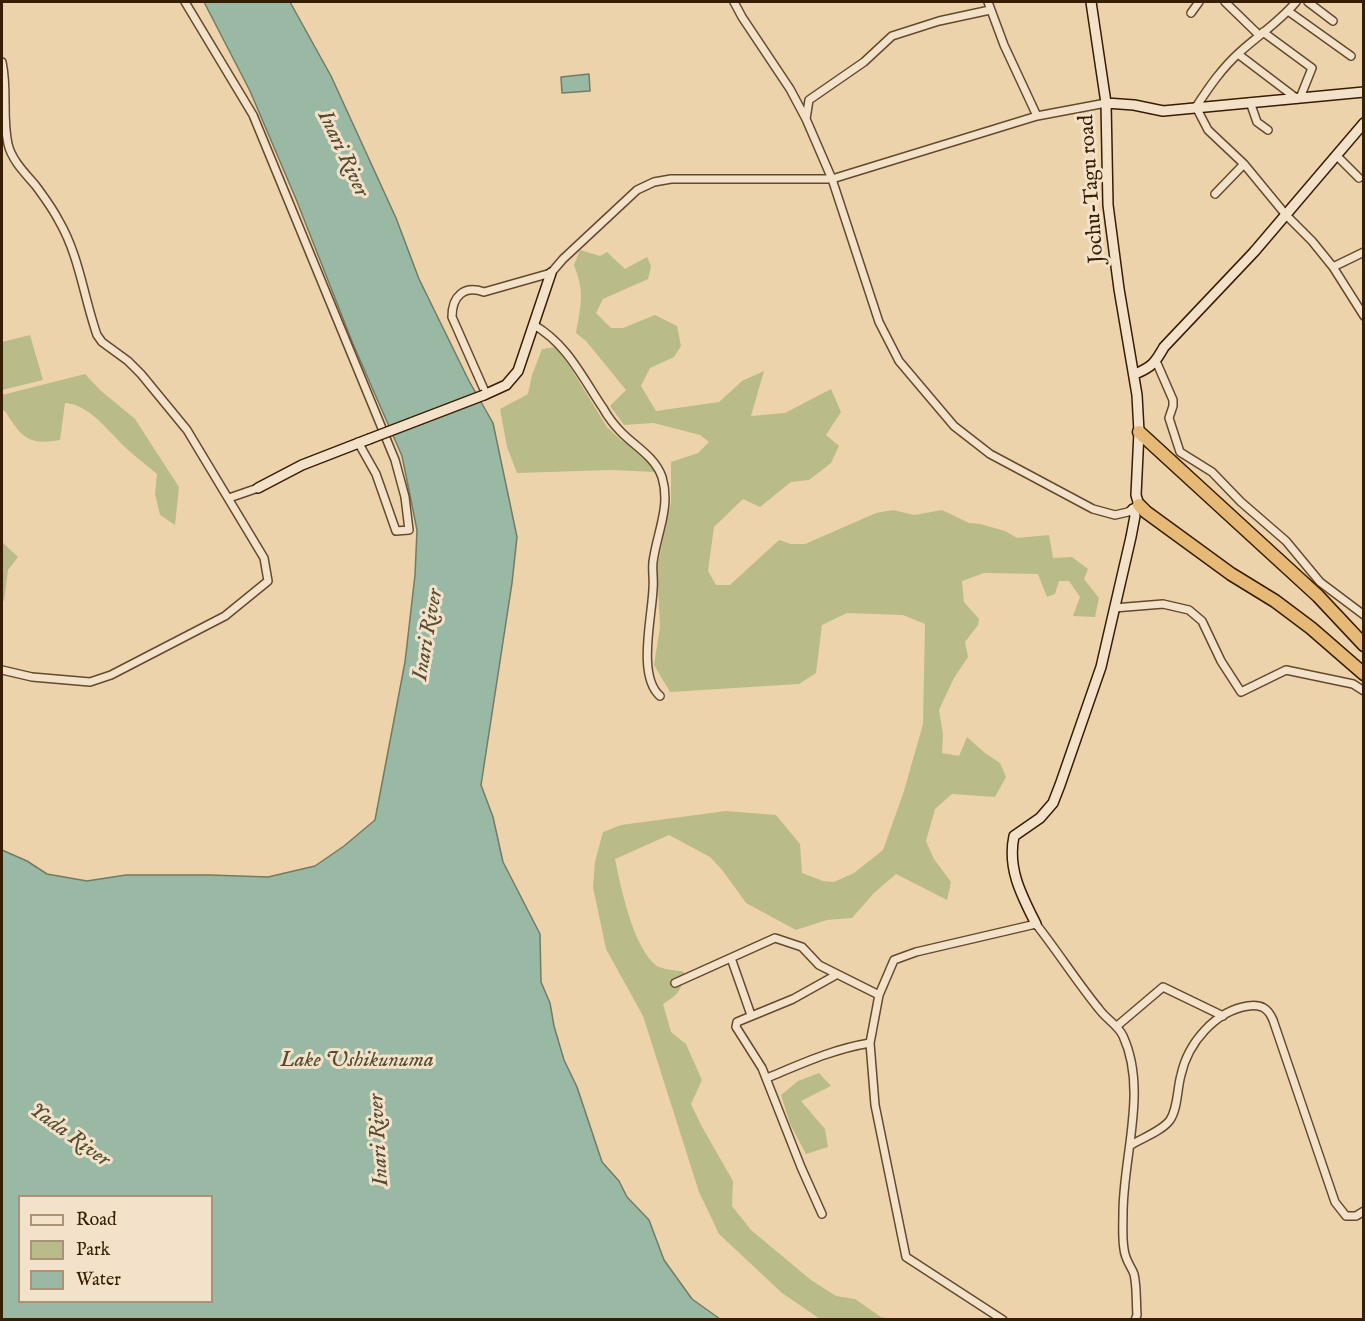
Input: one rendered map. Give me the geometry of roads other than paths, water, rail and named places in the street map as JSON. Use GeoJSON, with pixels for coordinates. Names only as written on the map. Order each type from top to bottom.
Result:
{"type":"FeatureCollection","features":[{"type":"Feature","properties":{"kind":"highway"},"geometry":{"type":"LineString","coordinates":[[1139,432],[1318,596],[1364,645]]}},
{"type":"Feature","properties":{"kind":"highway"},"geometry":{"type":"LineString","coordinates":[[1136,507],[1293,615],[1364,675]]}},
{"type":"Feature","properties":{"kind":"street"},"geometry":{"type":"LineString","coordinates":[[185,2],[253,115],[288,196],[395,460],[405,497],[409,531],[396,531],[376,474],[358,442]]}},
{"type":"Feature","properties":{"kind":"street"},"geometry":{"type":"LineString","coordinates":[[734,2],[742,18],[790,88],[806,119],[832,179],[879,322],[899,361],[954,426],[990,454],[1093,510],[1115,515],[1136,507]]}},
{"type":"Feature","properties":{"kind":"street","name":"Jochu-Tagu road"},"geometry":{"type":"LineString","coordinates":[[1036,924],[1013,870],[1011,848],[1014,836],[1040,818],[1053,803],[1081,728],[1101,667],[1136,507],[1139,432],[1135,374],[1119,289],[1108,205],[1106,103],[1091,2]]}},
{"type":"Feature","properties":{"kind":"street"},"geometry":{"type":"LineString","coordinates":[[1191,13],[1199,2]]}},
{"type":"Feature","properties":{"kind":"street"},"geometry":{"type":"LineString","coordinates":[[1225,2],[1261,33],[1312,68],[1298,98]]}},
{"type":"Feature","properties":{"kind":"street"},"geometry":{"type":"LineString","coordinates":[[1233,8],[1239,2]]}},
{"type":"Feature","properties":{"kind":"street"},"geometry":{"type":"LineString","coordinates":[[1196,107],[1217,76],[1296,2]]}},
{"type":"Feature","properties":{"kind":"street"},"geometry":{"type":"LineString","coordinates":[[1308,2],[1333,21]]}},
{"type":"Feature","properties":{"kind":"street"},"geometry":{"type":"LineString","coordinates":[[806,119],[809,100],[864,62],[892,36],[989,6],[1037,116]]}},
{"type":"Feature","properties":{"kind":"street"},"geometry":{"type":"LineString","coordinates":[[1288,11],[1351,56]]}},
{"type":"Feature","properties":{"kind":"street"},"geometry":{"type":"LineString","coordinates":[[1238,54],[1298,98]]}},
{"type":"Feature","properties":{"kind":"street"},"geometry":{"type":"LineString","coordinates":[[2,62],[9,146],[23,172],[35,185],[60,222],[74,254],[97,335],[102,342],[128,361],[141,374],[187,430],[264,558],[267,581],[225,616],[111,675],[90,682],[32,676],[2,670]]}},
{"type":"Feature","properties":{"kind":"street"},"geometry":{"type":"LineString","coordinates":[[229,498],[258,488],[302,465],[358,442],[506,385],[518,371],[551,273],[631,195],[654,182],[671,179],[832,179],[1037,116],[1106,103],[1134,105],[1163,111],[1364,92]]}},
{"type":"Feature","properties":{"kind":"street"},"geometry":{"type":"LineString","coordinates":[[1250,102],[1257,122],[1268,130]]}},
{"type":"Feature","properties":{"kind":"street"},"geometry":{"type":"LineString","coordinates":[[1196,107],[1208,130],[1244,164],[1333,267],[1364,316]]}},
{"type":"Feature","properties":{"kind":"street"},"geometry":{"type":"LineString","coordinates":[[1135,374],[1148,369],[1156,362],[1164,347],[1210,300],[1364,123]]}},
{"type":"Feature","properties":{"kind":"street"},"geometry":{"type":"LineString","coordinates":[[1336,155],[1359,178]]}},
{"type":"Feature","properties":{"kind":"street"},"geometry":{"type":"LineString","coordinates":[[1215,194],[1244,164]]}},
{"type":"Feature","properties":{"kind":"street"},"geometry":{"type":"LineString","coordinates":[[1333,267],[1364,252]]}},
{"type":"Feature","properties":{"kind":"street"},"geometry":{"type":"LineString","coordinates":[[485,395],[452,317],[452,306],[457,297],[464,292],[474,289],[484,292],[551,273]]}},
{"type":"Feature","properties":{"kind":"street"},"geometry":{"type":"LineString","coordinates":[[534,325],[562,347],[604,410],[622,433],[654,462],[661,476],[666,500],[653,562],[653,595],[647,661],[651,682],[660,696]]}},
{"type":"Feature","properties":{"kind":"street"},"geometry":{"type":"LineString","coordinates":[[1156,362],[1173,400],[1169,418],[1180,452],[1212,472],[1241,502],[1286,541],[1320,582],[1364,615]]}},
{"type":"Feature","properties":{"kind":"street"},"geometry":{"type":"LineString","coordinates":[[1114,608],[1163,604],[1189,610],[1202,621],[1221,661],[1241,692],[1286,670],[1353,684],[1364,691]]}},
{"type":"Feature","properties":{"kind":"street"},"geometry":{"type":"LineString","coordinates":[[1003,1320],[906,1257],[875,1105],[870,1043],[879,995],[894,960],[916,952],[1036,924],[1101,1012],[1117,1026],[1128,1052],[1134,1077],[1131,1145],[1123,1209],[1124,1249],[1128,1266],[1133,1273],[1137,1315],[1135,1320]]}},
{"type":"Feature","properties":{"kind":"street"},"geometry":{"type":"LineString","coordinates":[[675,983],[775,938],[802,947],[819,965],[879,995]]}},
{"type":"Feature","properties":{"kind":"street"},"geometry":{"type":"LineString","coordinates":[[731,958],[751,1014]]}},
{"type":"Feature","properties":{"kind":"street"},"geometry":{"type":"LineString","coordinates":[[822,1214],[767,1078],[736,1027],[737,1022],[751,1014],[793,999],[836,975]]}},
{"type":"Feature","properties":{"kind":"street"},"geometry":{"type":"LineString","coordinates":[[1117,1026],[1163,987],[1223,1016]]}},
{"type":"Feature","properties":{"kind":"street"},"geometry":{"type":"LineString","coordinates":[[1131,1145],[1169,1121],[1175,1107],[1181,1074],[1191,1048],[1202,1033],[1223,1016],[1239,1008],[1250,1005],[1262,1006],[1270,1012],[1335,1202],[1346,1216],[1356,1216],[1364,1211]]}},
{"type":"Feature","properties":{"kind":"street"},"geometry":{"type":"LineString","coordinates":[[767,1078],[825,1054],[870,1043]]}},
{"type":"Feature","properties":{"kind":"water","name":"Lake Ushikunuma"},"geometry":{"type":"Polygon","coordinates":[[[204,2],[290,2],[331,76],[396,218],[419,279],[469,381],[493,423],[517,537],[481,785],[493,817],[503,862],[540,934],[541,982],[550,1003],[564,1060],[577,1087],[602,1162],[619,1181],[627,1197],[649,1220],[664,1260],[692,1299],[720,1319],[2,1319],[2,850],[27,861],[47,874],[87,881],[126,875],[268,877],[315,866],[375,820],[405,662],[415,575],[417,530],[402,456],[353,344],[296,199],[250,91],[204,2]]]}},
{"type":"Feature","properties":{"kind":"water"},"geometry":{"type":"Polygon","coordinates":[[[589,74],[590,91],[562,93],[561,77],[589,74]]]}},
{"type":"Feature","properties":{"kind":"water label","name":"Inari River"},"geometry":{"type":"Point","coordinates":[342,154]}},
{"type":"Feature","properties":{"kind":"water label","name":"Inari River"},"geometry":{"type":"Point","coordinates":[429,635]}},
{"type":"Feature","properties":{"kind":"water label","name":"Yada River"},"geometry":{"type":"Point","coordinates":[69,1136]}},
{"type":"Feature","properties":{"kind":"water label","name":"Inari River"},"geometry":{"type":"Point","coordinates":[380,1140]}}]}
